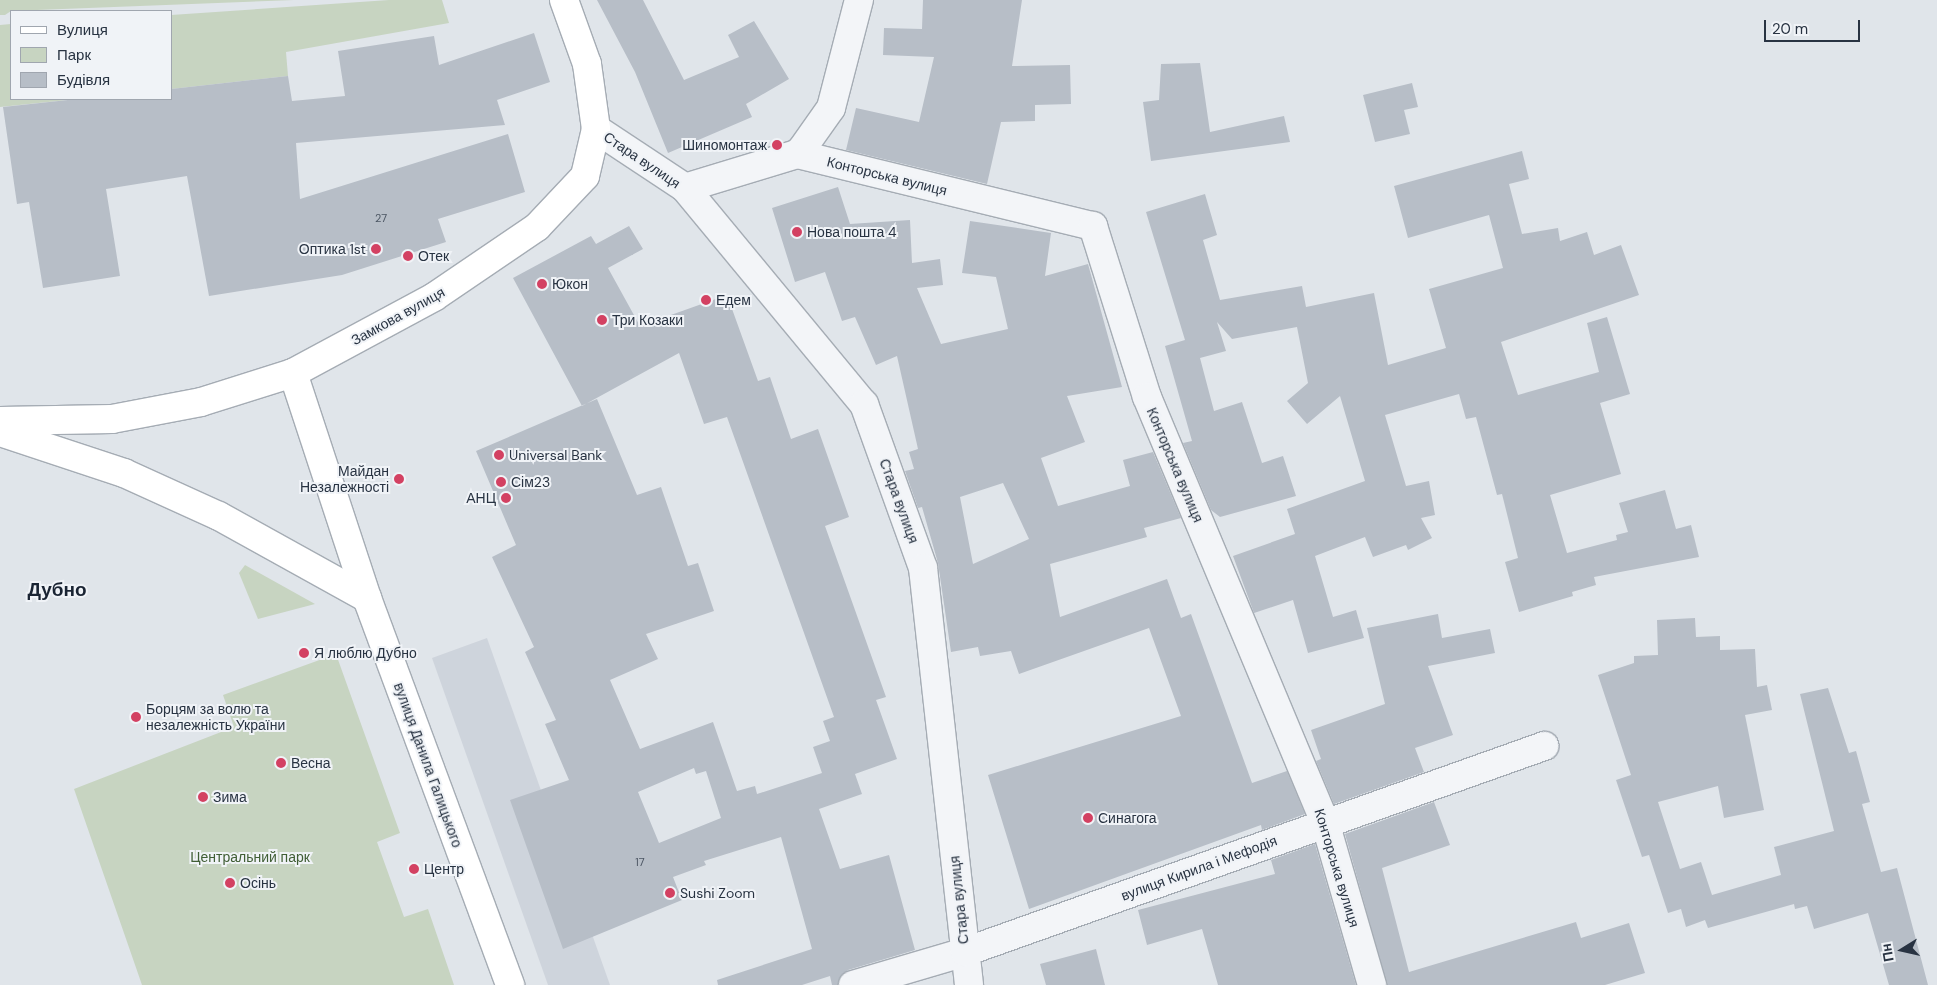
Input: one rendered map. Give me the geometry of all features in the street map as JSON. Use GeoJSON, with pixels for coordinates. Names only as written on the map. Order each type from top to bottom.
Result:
{"type":"FeatureCollection","features":[{"type":"Feature","properties":{"kind":"main road","name":"Замкова вулиця"},"geometry":{"type":"LineString","coordinates":[[0,421],[112,419],[202,402],[293,373],[434,297],[537,227],[585,176],[596,129],[587,64],[564,0]]}},
{"type":"Feature","properties":{"kind":"main road","name":"вулиця Данила Галицького"},"geometry":{"type":"LineString","coordinates":[[293,373],[367,598],[510,985]]}},
{"type":"Feature","properties":{"kind":"main road"},"geometry":{"type":"LineString","coordinates":[[0,432],[124,473],[219,516],[367,598]]}},
{"type":"Feature","properties":{"kind":"street"},"geometry":{"type":"LineString","coordinates":[[685,188],[797,154],[831,108],[859,0]]}},
{"type":"Feature","properties":{"kind":"street","name":"Стара вулиця"},"geometry":{"type":"LineString","coordinates":[[596,129],[685,188],[864,404],[923,568],[969,985]]}},
{"type":"Feature","properties":{"kind":"street","name":"Конторська вулиця"},"geometry":{"type":"LineString","coordinates":[[797,154],[1094,226],[1147,397],[1325,822],[1372,985]]}},
{"type":"Feature","properties":{"kind":"street","name":"вулиця Кирила і Мефодія"},"geometry":{"type":"LineString","coordinates":[[852,985],[965,952],[1325,822],[1544,746]]}},
{"type":"Feature","properties":{"kind":"shaded area"},"geometry":{"type":"Polygon","coordinates":[[[487,638],[610,985],[548,985],[432,658],[487,638]]]}},
{"type":"Feature","properties":{"kind":"green space"},"geometry":{"type":"Polygon","coordinates":[[[0,0],[294,0],[10,10],[5,15],[0,15],[0,0]]]}},
{"type":"Feature","properties":{"kind":"green space"},"geometry":{"type":"Polygon","coordinates":[[[389,0],[442,0],[449,23],[286,52],[288,76],[172,89],[172,15],[389,0]]]}},
{"type":"Feature","properties":{"kind":"green space"},"geometry":{"type":"Polygon","coordinates":[[[10,24],[10,100],[67,100],[0,107],[0,25],[10,24]]]}},
{"type":"Feature","properties":{"kind":"green space"},"geometry":{"type":"Polygon","coordinates":[[[245,565],[315,604],[258,619],[239,573],[245,565]]]}},
{"type":"Feature","properties":{"kind":"green space","name":"Центральний парк"},"geometry":{"type":"Polygon","coordinates":[[[336,654],[400,833],[377,842],[404,917],[428,909],[454,985],[142,985],[74,789],[234,727],[223,695],[336,654]]]}},
{"type":"Feature","properties":{"kind":"building"},"geometry":{"type":"Polygon","coordinates":[[[597,0],[643,0],[684,80],[739,57],[728,35],[754,21],[789,79],[746,104],[752,117],[668,153],[635,72],[597,0]]]}},
{"type":"Feature","properties":{"kind":"building"},"geometry":{"type":"Polygon","coordinates":[[[923,0],[1022,0],[1012,66],[1070,65],[1071,104],[1035,105],[1035,121],[1001,122],[987,184],[846,150],[856,108],[919,122],[934,57],[883,55],[884,28],[922,29],[923,0]]]}},
{"type":"Feature","properties":{"kind":"building"},"geometry":{"type":"Polygon","coordinates":[[[534,33],[550,82],[497,100],[505,125],[296,143],[300,199],[508,134],[525,192],[438,219],[446,242],[342,275],[209,296],[187,176],[106,189],[120,276],[43,288],[29,202],[17,204],[3,107],[68,100],[172,100],[172,89],[288,76],[292,101],[345,96],[338,51],[434,36],[439,65],[534,33]]]}},
{"type":"Feature","properties":{"kind":"building"},"geometry":{"type":"Polygon","coordinates":[[[1200,63],[1210,132],[1284,116],[1290,142],[1151,161],[1143,102],[1159,100],[1161,64],[1200,63]]]}},
{"type":"Feature","properties":{"kind":"building"},"geometry":{"type":"Polygon","coordinates":[[[1412,83],[1418,107],[1404,110],[1410,134],[1375,142],[1363,95],[1412,83]]]}},
{"type":"Feature","properties":{"kind":"building"},"geometry":{"type":"Polygon","coordinates":[[[1522,151],[1529,179],[1509,184],[1522,234],[1558,228],[1560,241],[1587,232],[1594,255],[1621,245],[1639,295],[1501,342],[1518,395],[1599,372],[1587,323],[1607,317],[1630,394],[1600,403],[1621,474],[1550,495],[1567,553],[1617,540],[1616,535],[1628,532],[1619,503],[1665,490],[1676,529],[1691,525],[1699,557],[1594,577],[1596,585],[1572,592],[1573,596],[1519,612],[1505,562],[1518,558],[1502,494],[1497,495],[1476,417],[1466,419],[1459,394],[1385,415],[1406,486],[1429,481],[1435,515],[1421,518],[1432,538],[1408,550],[1406,545],[1373,557],[1365,537],[1315,556],[1333,617],[1356,610],[1364,638],[1308,653],[1293,600],[1254,613],[1233,556],[1295,534],[1287,509],[1365,481],[1340,396],[1307,424],[1287,401],[1308,383],[1297,327],[1232,339],[1217,322],[1226,351],[1200,358],[1214,411],[1242,402],[1262,463],[1283,456],[1296,496],[1220,517],[1211,510],[1183,443],[1192,441],[1165,346],[1185,340],[1146,212],[1205,194],[1217,235],[1203,240],[1220,300],[1302,286],[1306,307],[1374,293],[1388,365],[1446,348],[1429,289],[1503,268],[1489,215],[1408,238],[1394,186],[1522,151]]]}},
{"type":"Feature","properties":{"kind":"building"},"geometry":{"type":"Polygon","coordinates":[[[838,187],[850,224],[910,220],[912,263],[940,259],[943,285],[917,288],[941,344],[1008,329],[996,277],[962,273],[970,221],[1051,233],[1045,276],[1088,264],[1122,387],[1067,396],[1085,442],[1041,458],[1058,506],[1130,486],[1123,460],[1153,452],[1181,518],[1144,528],[1147,537],[1050,564],[1060,617],[1167,579],[1181,618],[1191,614],[1252,783],[1287,771],[1305,814],[1262,830],[1261,825],[1029,909],[988,775],[1181,716],[1149,628],[1019,674],[1011,651],[980,656],[978,647],[951,652],[938,563],[922,507],[918,508],[905,471],[914,469],[909,452],[918,449],[897,356],[876,365],[855,317],[842,321],[825,272],[795,282],[772,208],[838,187]],[[1003,483],[960,497],[973,564],[1029,539],[1003,483]]]}},
{"type":"Feature","properties":{"kind":"building"},"geometry":{"type":"Polygon","coordinates":[[[629,226],[643,249],[608,268],[640,326],[727,295],[758,381],[770,377],[791,439],[818,429],[849,517],[825,526],[886,697],[876,700],[897,759],[855,774],[862,794],[819,809],[840,869],[889,855],[915,950],[848,970],[838,985],[832,985],[830,976],[802,985],[718,985],[717,980],[812,949],[781,837],[704,861],[706,865],[673,877],[682,900],[563,949],[510,800],[569,780],[545,724],[556,720],[525,652],[534,647],[492,557],[516,545],[476,451],[582,406],[513,278],[591,236],[596,244],[629,226]],[[679,353],[587,403],[597,399],[637,495],[661,487],[688,566],[698,563],[714,611],[646,634],[658,659],[610,680],[640,749],[713,722],[737,791],[755,786],[757,794],[822,773],[813,747],[830,741],[823,721],[834,717],[727,417],[704,424],[679,353]],[[694,768],[638,792],[659,843],[721,818],[706,771],[696,774],[694,768]]]}},
{"type":"Feature","properties":{"kind":"building"},"geometry":{"type":"Polygon","coordinates":[[[1438,614],[1442,638],[1490,629],[1495,653],[1428,666],[1453,735],[1415,748],[1424,772],[1334,804],[1316,761],[1321,759],[1311,730],[1385,704],[1367,628],[1438,614]]]}},
{"type":"Feature","properties":{"kind":"building"},"geometry":{"type":"Polygon","coordinates":[[[1695,618],[1696,637],[1720,636],[1720,650],[1755,649],[1757,687],[1767,685],[1772,710],[1745,715],[1764,810],[1724,818],[1718,786],[1658,802],[1680,869],[1701,862],[1712,895],[1781,875],[1774,847],[1834,831],[1800,694],[1828,688],[1849,753],[1856,751],[1870,802],[1862,804],[1881,872],[1897,868],[1928,985],[1889,985],[1868,913],[1814,929],[1807,906],[1795,909],[1794,904],[1708,928],[1705,920],[1686,927],[1681,909],[1668,913],[1649,855],[1642,857],[1616,780],[1631,775],[1598,675],[1634,663],[1634,656],[1658,655],[1657,620],[1695,618]]]}},
{"type":"Feature","properties":{"kind":"building"},"geometry":{"type":"Polygon","coordinates":[[[1434,802],[1450,845],[1382,868],[1409,972],[1576,922],[1581,938],[1629,923],[1645,973],[1605,985],[1387,985],[1345,834],[1434,802]]]}},
{"type":"Feature","properties":{"kind":"building"},"geometry":{"type":"Polygon","coordinates":[[[1315,844],[1356,985],[1218,985],[1202,929],[1147,945],[1138,910],[1275,874],[1271,860],[1315,844]]]}},
{"type":"Feature","properties":{"kind":"building"},"geometry":{"type":"Polygon","coordinates":[[[1096,949],[1105,985],[1046,985],[1040,964],[1096,949]]]}},
{"type":"Feature","properties":{"kind":"place","name":"Шиномонтаж"},"geometry":{"type":"Point","coordinates":[777,145]}},
{"type":"Feature","properties":{"kind":"place","name":"Нова пошта 4"},"geometry":{"type":"Point","coordinates":[797,232]}},
{"type":"Feature","properties":{"kind":"place","name":"Оптика 1st"},"geometry":{"type":"Point","coordinates":[376,249]}},
{"type":"Feature","properties":{"kind":"place","name":"Отек"},"geometry":{"type":"Point","coordinates":[408,256]}},
{"type":"Feature","properties":{"kind":"place","name":"Юкон"},"geometry":{"type":"Point","coordinates":[542,284]}},
{"type":"Feature","properties":{"kind":"place","name":"Едем"},"geometry":{"type":"Point","coordinates":[706,300]}},
{"type":"Feature","properties":{"kind":"place","name":"Три Козаки"},"geometry":{"type":"Point","coordinates":[602,320]}},
{"type":"Feature","properties":{"kind":"place","name":"Universal Bank"},"geometry":{"type":"Point","coordinates":[499,455]}},
{"type":"Feature","properties":{"kind":"place","name":"Майдан Незалежності"},"geometry":{"type":"Point","coordinates":[399,479]}},
{"type":"Feature","properties":{"kind":"place","name":"Сім23"},"geometry":{"type":"Point","coordinates":[501,482]}},
{"type":"Feature","properties":{"kind":"place","name":"АНЦ"},"geometry":{"type":"Point","coordinates":[506,498]}},
{"type":"Feature","properties":{"kind":"place","name":"Я люблю Дубно"},"geometry":{"type":"Point","coordinates":[304,653]}},
{"type":"Feature","properties":{"kind":"place","name":"Борцям за волю та незалежність України"},"geometry":{"type":"Point","coordinates":[136,717]}},
{"type":"Feature","properties":{"kind":"place","name":"Весна"},"geometry":{"type":"Point","coordinates":[281,763]}},
{"type":"Feature","properties":{"kind":"place","name":"Зима"},"geometry":{"type":"Point","coordinates":[203,797]}},
{"type":"Feature","properties":{"kind":"place","name":"Синагога"},"geometry":{"type":"Point","coordinates":[1088,818]}},
{"type":"Feature","properties":{"kind":"place","name":"Центр"},"geometry":{"type":"Point","coordinates":[414,869]}},
{"type":"Feature","properties":{"kind":"place","name":"Осінь"},"geometry":{"type":"Point","coordinates":[230,883]}},
{"type":"Feature","properties":{"kind":"place","name":"Sushi Zoom"},"geometry":{"type":"Point","coordinates":[670,893]}},
{"type":"Feature","properties":{"kind":"district","name":"Дубно"},"geometry":{"type":"Point","coordinates":[57,590]}}]}
